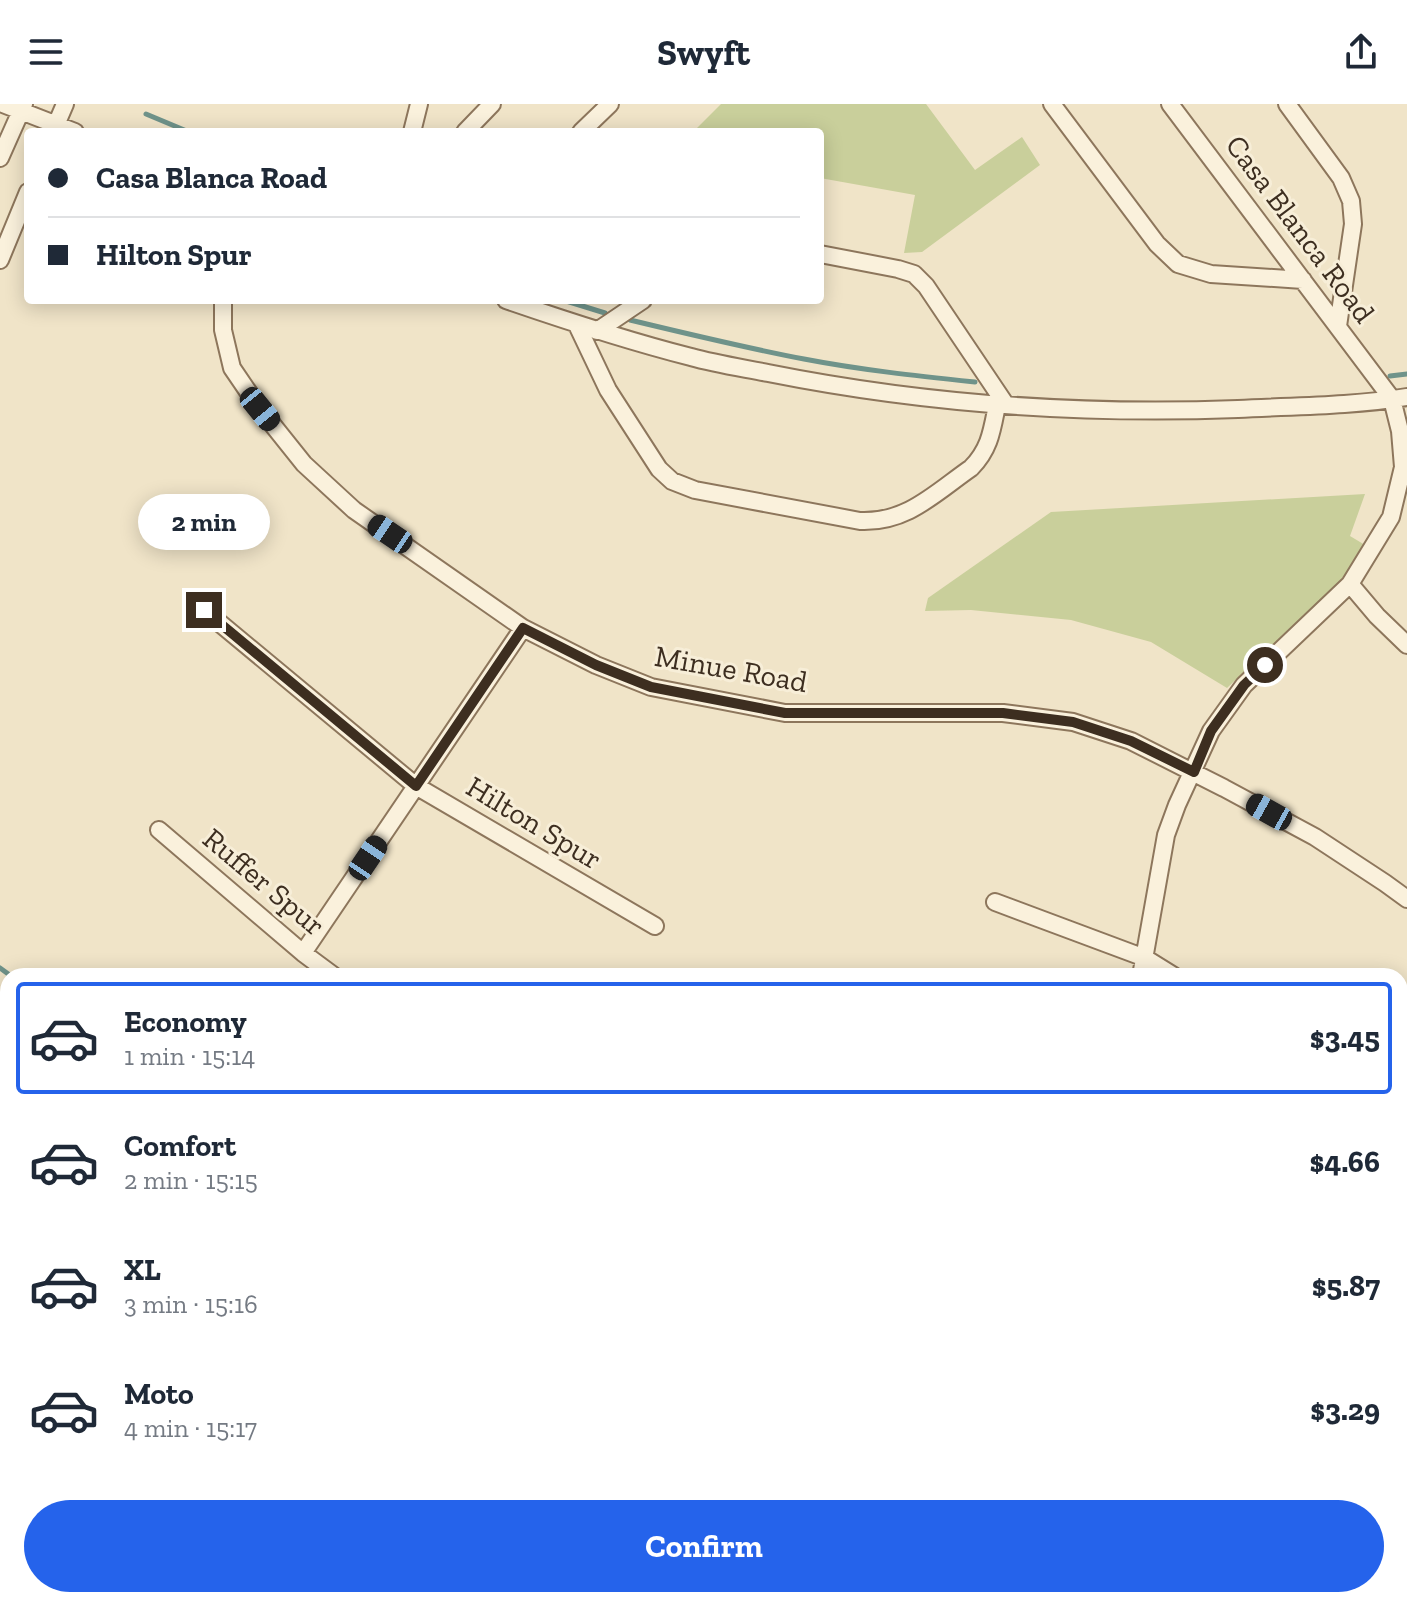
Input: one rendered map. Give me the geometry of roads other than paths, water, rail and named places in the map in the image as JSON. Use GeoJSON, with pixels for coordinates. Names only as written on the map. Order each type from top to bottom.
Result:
{"type":"FeatureCollection","features":[{"type":"Feature","properties":{"kind":"street"},"geometry":{"type":"LineString","coordinates":[[3,104],[23,107],[55,128],[65,104]]}},
{"type":"Feature","properties":{"kind":"street"},"geometry":{"type":"LineString","coordinates":[[413,128],[419,104]]}},
{"type":"Feature","properties":{"kind":"street"},"geometry":{"type":"LineString","coordinates":[[469,128],[492,104]]}},
{"type":"Feature","properties":{"kind":"street"},"geometry":{"type":"LineString","coordinates":[[585,128],[610,104]]}},
{"type":"Feature","properties":{"kind":"street"},"geometry":{"type":"LineString","coordinates":[[1052,104],[1157,244],[1178,264],[1211,274],[1303,280]]}},
{"type":"Feature","properties":{"kind":"street","name":"Casa Blanca Road"},"geometry":{"type":"LineString","coordinates":[[1143,968],[1166,835],[1211,731],[1244,685],[1350,584],[1391,517],[1403,467],[1399,398],[1338,326],[1170,104]]}},
{"type":"Feature","properties":{"kind":"street"},"geometry":{"type":"LineString","coordinates":[[1287,104],[1341,178],[1351,201],[1353,224],[1338,326]]}},
{"type":"Feature","properties":{"kind":"street"},"geometry":{"type":"LineString","coordinates":[[0,158],[23,107]]}},
{"type":"Feature","properties":{"kind":"street"},"geometry":{"type":"LineString","coordinates":[[0,260],[24,202]]}},
{"type":"Feature","properties":{"kind":"street"},"geometry":{"type":"LineString","coordinates":[[577,325],[608,390],[659,469],[672,481],[695,490],[860,521],[894,518],[912,510],[979,460],[990,440],[1001,405],[926,286],[914,274],[824,255]]}},
{"type":"Feature","properties":{"kind":"street","name":"Minue Road"},"geometry":{"type":"LineString","coordinates":[[223,304],[223,330],[232,368],[304,464],[354,510],[523,628],[596,665],[651,687],[785,713],[1003,713],[1073,722],[1131,741],[1194,772],[1315,837],[1407,899]]}},
{"type":"Feature","properties":{"kind":"street"},"geometry":{"type":"LineString","coordinates":[[517,304],[577,325],[694,358],[831,386],[925,399],[1161,412],[1399,398]]}},
{"type":"Feature","properties":{"kind":"street"},"geometry":{"type":"LineString","coordinates":[[597,331],[637,304]]}},
{"type":"Feature","properties":{"kind":"street"},"geometry":{"type":"LineString","coordinates":[[1350,584],[1407,645]]}},
{"type":"Feature","properties":{"kind":"street","name":"Hilton Spur"},"geometry":{"type":"LineString","coordinates":[[204,610],[416,786],[655,926]]}},
{"type":"Feature","properties":{"kind":"street"},"geometry":{"type":"LineString","coordinates":[[303,953],[523,628]]}},
{"type":"Feature","properties":{"kind":"street","name":"Ruffer Spur"},"geometry":{"type":"LineString","coordinates":[[159,830],[323,968]]}},
{"type":"Feature","properties":{"kind":"street"},"geometry":{"type":"LineString","coordinates":[[995,902],[1145,958],[1161,968]]}},
{"type":"Feature","properties":{"kind":"waterway"},"geometry":{"type":"LineString","coordinates":[[146,114],[179,128]]}},
{"type":"Feature","properties":{"kind":"waterway"},"geometry":{"type":"LineString","coordinates":[[576,304],[605,313]]}},
{"type":"Feature","properties":{"kind":"waterway"},"geometry":{"type":"LineString","coordinates":[[630,320],[825,363],[975,382]]}},
{"type":"Feature","properties":{"kind":"waterway"},"geometry":{"type":"LineString","coordinates":[[1390,376],[1407,374]]}}]}
